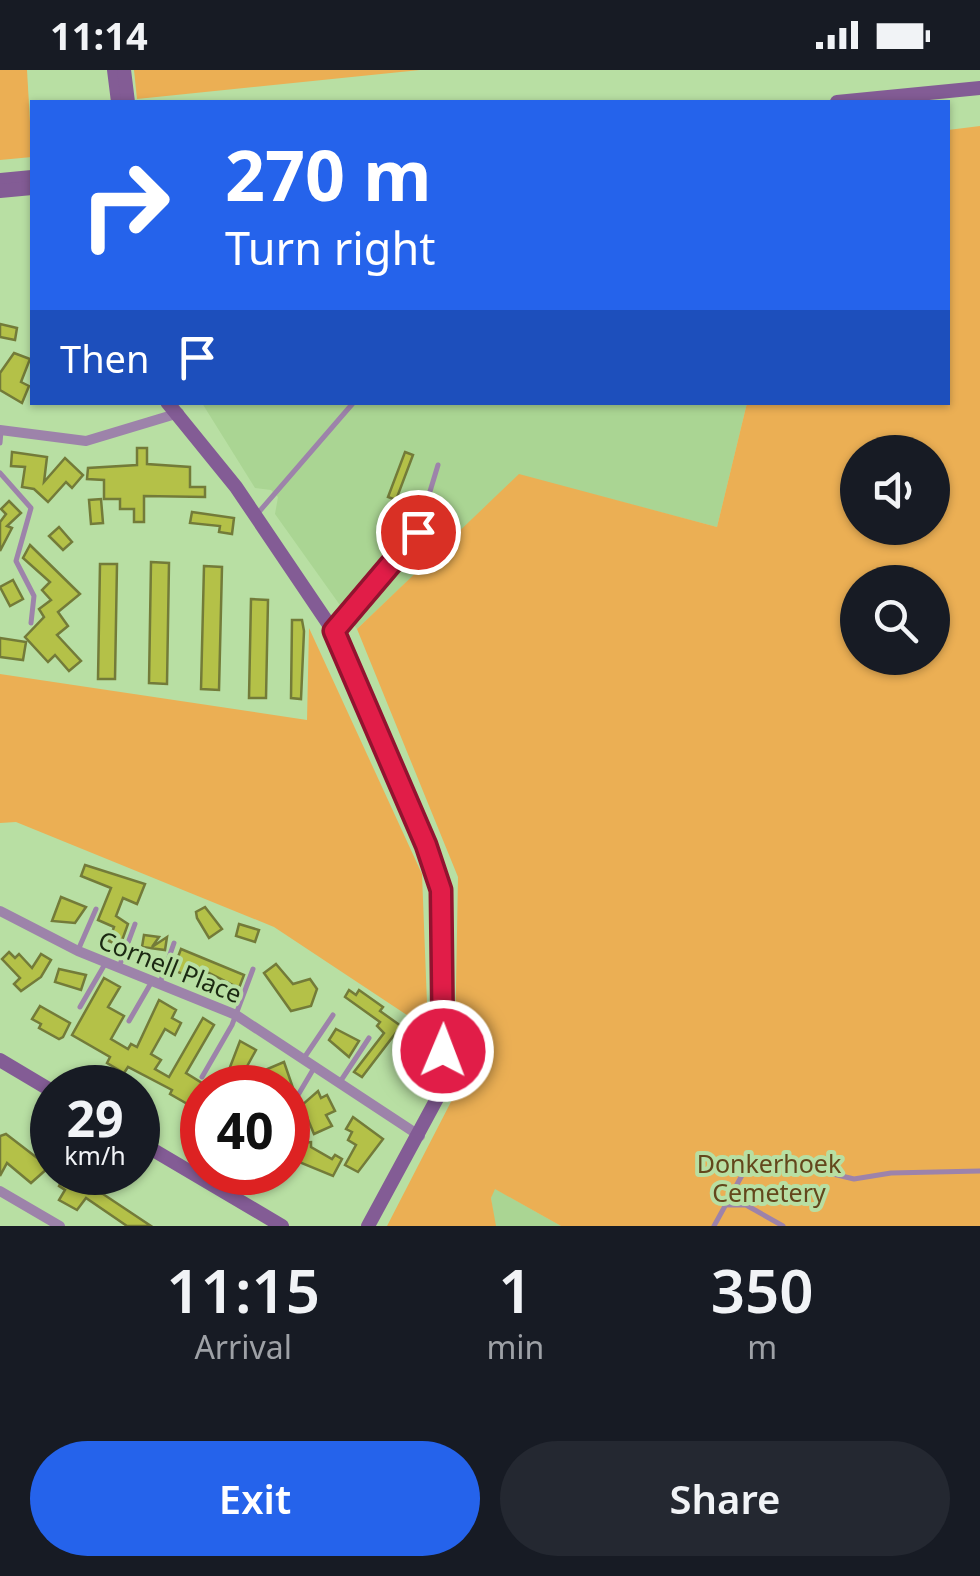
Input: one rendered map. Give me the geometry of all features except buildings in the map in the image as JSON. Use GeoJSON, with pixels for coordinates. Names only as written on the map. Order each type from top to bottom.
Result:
{"type":"FeatureCollection","features":[{"type":"Feature","properties":{"kind":"street"},"geometry":{"type":"LineString","coordinates":[[114,70],[118,100]]}},
{"type":"Feature","properties":{"kind":"street"},"geometry":{"type":"LineString","coordinates":[[124,70],[128,100]]}},
{"type":"Feature","properties":{"kind":"street"},"geometry":{"type":"LineString","coordinates":[[858,100],[980,88]]}},
{"type":"Feature","properties":{"kind":"street"},"geometry":{"type":"LineString","coordinates":[[0,180],[30,177]]}},
{"type":"Feature","properties":{"kind":"street"},"geometry":{"type":"LineString","coordinates":[[0,191],[30,188]]}},
{"type":"Feature","properties":{"kind":"street"},"geometry":{"type":"LineString","coordinates":[[0,435],[86,441],[175,408],[256,515],[334,631],[426,845],[441,890],[440,1092],[420,1136],[368,1226]]}},
{"type":"Feature","properties":{"kind":"street","name":"Cornell Place"},"geometry":{"type":"LineString","coordinates":[[0,911],[78,951],[236,1015],[420,1136]]}},
{"type":"Feature","properties":{"kind":"street"},"geometry":{"type":"LineString","coordinates":[[0,1060],[30,1077]]}},
{"type":"Feature","properties":{"kind":"street"},"geometry":{"type":"LineString","coordinates":[[160,1154],[282,1226]]}},
{"type":"Feature","properties":{"kind":"street"},"geometry":{"type":"LineString","coordinates":[[0,1191],[60,1226]]}},
{"type":"Feature","properties":{"kind":"lane"},"geometry":{"type":"LineString","coordinates":[[256,515],[351,405]]}},
{"type":"Feature","properties":{"kind":"lane"},"geometry":{"type":"LineString","coordinates":[[334,631],[418,532],[438,465]]}},
{"type":"Feature","properties":{"kind":"lane"},"geometry":{"type":"LineString","coordinates":[[0,474],[31,508],[16,562],[34,596],[31,623]]}},
{"type":"Feature","properties":{"kind":"lane"},"geometry":{"type":"LineString","coordinates":[[78,951],[96,908]]}},
{"type":"Feature","properties":{"kind":"lane"},"geometry":{"type":"LineString","coordinates":[[118,966],[135,924]]}},
{"type":"Feature","properties":{"kind":"lane"},"geometry":{"type":"LineString","coordinates":[[129,1022],[156,982],[174,943]]}},
{"type":"Feature","properties":{"kind":"lane"},"geometry":{"type":"LineString","coordinates":[[80,1007],[106,962]]}},
{"type":"Feature","properties":{"kind":"lane"},"geometry":{"type":"LineString","coordinates":[[208,1065],[236,1015],[253,970]]}},
{"type":"Feature","properties":{"kind":"lane"},"geometry":{"type":"LineString","coordinates":[[304,1058],[333,1015]]}},
{"type":"Feature","properties":{"kind":"lane"},"geometry":{"type":"LineString","coordinates":[[340,1082],[369,1038]]}},
{"type":"Feature","properties":{"kind":"lane"},"geometry":{"type":"LineString","coordinates":[[310,1076],[316,1066]]}},
{"type":"Feature","properties":{"kind":"lane"},"geometry":{"type":"LineString","coordinates":[[714,1226],[746,1168],[766,1158],[854,1179],[891,1173],[980,1171]]}},
{"type":"Feature","properties":{"kind":"lane"},"geometry":{"type":"LineString","coordinates":[[723,1208],[738,1202],[783,1226]]}},
{"type":"Feature","properties":{"kind":"shaded area"},"geometry":{"type":"Polygon","coordinates":[[[203,405],[747,405],[717,527],[519,475],[357,629],[275,514],[278,497],[271,490],[255,488],[203,405]]]}},
{"type":"Feature","properties":{"kind":"shaded area"},"geometry":{"type":"Polygon","coordinates":[[[494,1188],[561,1226],[495,1226],[491,1198],[494,1188]]]}},
{"type":"Feature","properties":{"kind":"green space"},"geometry":{"type":"Polygon","coordinates":[[[0,70],[27,70],[30,157],[0,160],[0,70]]]}},
{"type":"Feature","properties":{"kind":"green space"},"geometry":{"type":"Polygon","coordinates":[[[134,70],[420,70],[137,99],[134,70]]]}},
{"type":"Feature","properties":{"kind":"green space","name":"Donkerhoek Cemetery"},"geometry":{"type":"Polygon","coordinates":[[[980,126],[980,1226],[561,1226],[495,1189],[491,1198],[496,1226],[387,1226],[454,1096],[458,877],[357,629],[519,474],[717,527],[747,405],[950,405],[950,130],[980,126]]]}},
{"type":"Feature","properties":{"kind":"green space"},"geometry":{"type":"Polygon","coordinates":[[[309,628],[422,874],[428,1029],[274,927],[16,822],[0,823],[0,674],[307,720],[309,628]]]}},
{"type":"Feature","properties":{"kind":"route"},"geometry":{"type":"LineString","coordinates":[[418,532],[334,631],[436,869],[443,908],[443,1051]]}}]}
